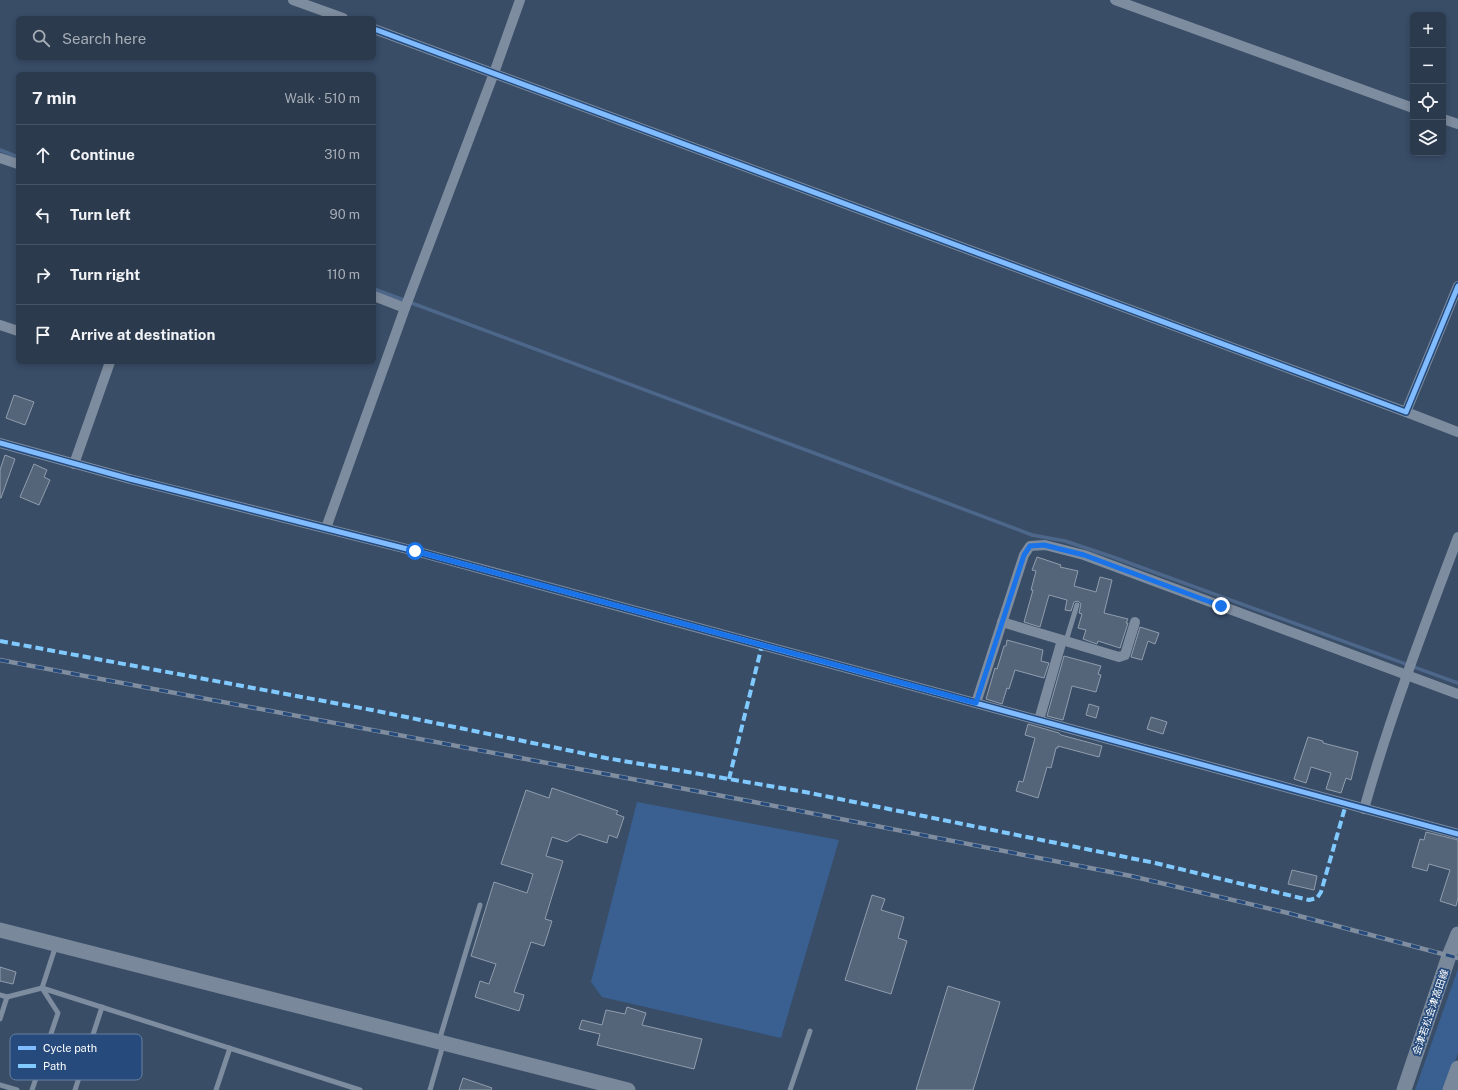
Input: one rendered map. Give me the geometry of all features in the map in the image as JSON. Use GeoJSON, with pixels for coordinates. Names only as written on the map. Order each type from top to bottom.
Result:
{"type":"FeatureCollection","features":[{"type":"Feature","properties":{"kind":"street"},"geometry":{"type":"LineString","coordinates":[[294,0],[338,16]]}},
{"type":"Feature","properties":{"kind":"street"},"geometry":{"type":"LineString","coordinates":[[326,528],[520,0]]}},
{"type":"Feature","properties":{"kind":"street"},"geometry":{"type":"LineString","coordinates":[[1115,0],[1410,107]]}},
{"type":"Feature","properties":{"kind":"street"},"geometry":{"type":"LineString","coordinates":[[376,30],[1458,432]]}},
{"type":"Feature","properties":{"kind":"street"},"geometry":{"type":"LineString","coordinates":[[1446,120],[1458,124]]}},
{"type":"Feature","properties":{"kind":"street"},"geometry":{"type":"LineString","coordinates":[[0,158],[16,163]]}},
{"type":"Feature","properties":{"kind":"street"},"geometry":{"type":"LineString","coordinates":[[1406,412],[1458,286]]}},
{"type":"Feature","properties":{"kind":"street"},"geometry":{"type":"LineString","coordinates":[[376,297],[406,308]]}},
{"type":"Feature","properties":{"kind":"street"},"geometry":{"type":"LineString","coordinates":[[0,325],[16,331]]}},
{"type":"Feature","properties":{"kind":"street"},"geometry":{"type":"LineString","coordinates":[[74,464],[108,364]]}},
{"type":"Feature","properties":{"kind":"street"},"geometry":{"type":"LineString","coordinates":[[0,443],[74,464],[415,551],[1458,834]]}},
{"type":"Feature","properties":{"kind":"street"},"geometry":{"type":"LineString","coordinates":[[1364,808],[1379,755],[1406,675],[1458,537]]}},
{"type":"Feature","properties":{"kind":"street"},"geometry":{"type":"LineString","coordinates":[[976,703],[1024,555],[1030,546],[1044,545],[1084,555],[1458,694]]}},
{"type":"Feature","properties":{"kind":"street"},"geometry":{"type":"LineString","coordinates":[[1002,622],[1119,656],[1125,655],[1135,622]]}},
{"type":"Feature","properties":{"kind":"street"},"geometry":{"type":"LineString","coordinates":[[1038,720],[1064,640]]}},
{"type":"Feature","properties":{"kind":"street"},"geometry":{"type":"LineString","coordinates":[[0,930],[628,1090]]}},
{"type":"Feature","properties":{"kind":"street","name":"会津若松会津高田線"},"geometry":{"type":"LineString","coordinates":[[1404,1090],[1449,956],[1458,934]]}},
{"type":"Feature","properties":{"kind":"street"},"geometry":{"type":"LineString","coordinates":[[1450,1090],[1458,1068]]}},
{"type":"Feature","properties":{"kind":"lane"},"geometry":{"type":"LineString","coordinates":[[1064,640],[1077,606]]}},
{"type":"Feature","properties":{"kind":"lane"},"geometry":{"type":"LineString","coordinates":[[430,1090],[441,1042],[480,905]]}},
{"type":"Feature","properties":{"kind":"lane"},"geometry":{"type":"LineString","coordinates":[[42,988],[56,944]]}},
{"type":"Feature","properties":{"kind":"lane"},"geometry":{"type":"LineString","coordinates":[[42,988],[58,1013],[51,1034]]}},
{"type":"Feature","properties":{"kind":"lane"},"geometry":{"type":"LineString","coordinates":[[0,995],[7,997],[42,988],[360,1090]]}},
{"type":"Feature","properties":{"kind":"lane"},"geometry":{"type":"LineString","coordinates":[[0,1019],[7,997]]}},
{"type":"Feature","properties":{"kind":"lane"},"geometry":{"type":"LineString","coordinates":[[93,1034],[102,1008]]}},
{"type":"Feature","properties":{"kind":"lane"},"geometry":{"type":"LineString","coordinates":[[790,1090],[810,1031]]}},
{"type":"Feature","properties":{"kind":"lane"},"geometry":{"type":"LineString","coordinates":[[216,1090],[230,1048]]}},
{"type":"Feature","properties":{"kind":"lane"},"geometry":{"type":"LineString","coordinates":[[32,1090],[35,1080]]}},
{"type":"Feature","properties":{"kind":"lane"},"geometry":{"type":"LineString","coordinates":[[75,1090],[78,1080]]}},
{"type":"Feature","properties":{"kind":"lane"},"geometry":{"type":"LineString","coordinates":[[0,1084],[17,1090]]}},
{"type":"Feature","properties":{"kind":"shaded area"},"geometry":{"type":"Polygon","coordinates":[[[637,802],[839,840],[781,1038],[602,997],[591,982],[637,802]]]}},
{"type":"Feature","properties":{"kind":"shaded area"},"geometry":{"type":"Polygon","coordinates":[[[1458,969],[1458,1053],[1445,1090],[1415,1090],[1458,969]]]}},
{"type":"Feature","properties":{"kind":"building"},"geometry":{"type":"Polygon","coordinates":[[[14,395],[34,402],[25,425],[6,418],[14,395]]]}},
{"type":"Feature","properties":{"kind":"building"},"geometry":{"type":"Polygon","coordinates":[[[5,455],[15,459],[0,498],[0,470],[5,455]]]}},
{"type":"Feature","properties":{"kind":"building"},"geometry":{"type":"Polygon","coordinates":[[[34,464],[47,470],[44,477],[50,480],[39,505],[20,497],[34,464]]]}},
{"type":"Feature","properties":{"kind":"building"},"geometry":{"type":"Polygon","coordinates":[[[1037,557],[1061,565],[1060,567],[1078,571],[1074,586],[1096,592],[1100,577],[1112,580],[1104,613],[1128,619],[1120,648],[1098,641],[1097,644],[1083,639],[1086,630],[1078,628],[1082,614],[1079,613],[1081,604],[1078,601],[1074,602],[1071,611],[1065,610],[1067,600],[1049,595],[1040,627],[1024,622],[1033,590],[1031,590],[1036,571],[1032,570],[1037,557]]]}},
{"type":"Feature","properties":{"kind":"building"},"geometry":{"type":"Polygon","coordinates":[[[1140,627],[1159,633],[1155,644],[1148,641],[1142,660],[1131,657],[1140,627]]]}},
{"type":"Feature","properties":{"kind":"building"},"geometry":{"type":"Polygon","coordinates":[[[1007,640],[1043,650],[1041,661],[1049,663],[1044,678],[1015,670],[1002,704],[986,699],[995,668],[997,669],[1007,640]]]}},
{"type":"Feature","properties":{"kind":"building"},"geometry":{"type":"Polygon","coordinates":[[[1064,656],[1101,666],[1098,674],[1101,675],[1096,692],[1072,686],[1063,720],[1047,716],[1064,656]]]}},
{"type":"Feature","properties":{"kind":"building"},"geometry":{"type":"Polygon","coordinates":[[[1089,704],[1099,707],[1096,718],[1086,715],[1089,704]]]}},
{"type":"Feature","properties":{"kind":"building"},"geometry":{"type":"Polygon","coordinates":[[[1151,717],[1167,722],[1163,734],[1147,729],[1151,717]]]}},
{"type":"Feature","properties":{"kind":"building"},"geometry":{"type":"Polygon","coordinates":[[[1028,724],[1102,746],[1099,757],[1058,746],[1058,748],[1056,748],[1051,768],[1047,767],[1038,798],[1016,791],[1019,781],[1023,782],[1035,738],[1025,735],[1028,724]]]}},
{"type":"Feature","properties":{"kind":"building"},"geometry":{"type":"Polygon","coordinates":[[[1308,737],[1323,741],[1323,743],[1358,752],[1351,780],[1346,778],[1341,793],[1326,789],[1331,773],[1311,767],[1306,783],[1294,779],[1308,737]]]}},
{"type":"Feature","properties":{"kind":"building"},"geometry":{"type":"Polygon","coordinates":[[[552,788],[618,811],[616,814],[624,817],[617,838],[609,835],[607,843],[579,834],[567,842],[552,837],[546,856],[563,861],[545,919],[552,921],[544,946],[531,942],[514,992],[524,995],[519,1011],[475,997],[480,981],[489,984],[496,964],[471,956],[494,882],[527,893],[533,874],[501,864],[526,790],[549,798],[552,788]]]}},
{"type":"Feature","properties":{"kind":"building"},"geometry":{"type":"Polygon","coordinates":[[[1426,832],[1458,840],[1458,898],[1456,906],[1440,901],[1450,870],[1429,864],[1427,871],[1412,867],[1420,839],[1424,840],[1426,832]]]}},
{"type":"Feature","properties":{"kind":"building"},"geometry":{"type":"Polygon","coordinates":[[[1292,870],[1317,876],[1314,890],[1288,884],[1292,870]]]}},
{"type":"Feature","properties":{"kind":"building"},"geometry":{"type":"Polygon","coordinates":[[[872,895],[885,899],[881,910],[904,917],[898,938],[907,941],[891,994],[845,980],[872,895]]]}},
{"type":"Feature","properties":{"kind":"building"},"geometry":{"type":"Polygon","coordinates":[[[0,967],[16,972],[13,984],[0,981],[0,967]]]}},
{"type":"Feature","properties":{"kind":"building"},"geometry":{"type":"Polygon","coordinates":[[[948,986],[1000,1002],[973,1090],[916,1090],[948,986]]]}},
{"type":"Feature","properties":{"kind":"building"},"geometry":{"type":"Polygon","coordinates":[[[627,1007],[646,1013],[642,1025],[702,1039],[694,1069],[597,1045],[600,1034],[579,1029],[582,1020],[602,1025],[606,1010],[625,1014],[627,1007]]]}},
{"type":"Feature","properties":{"kind":"building"},"geometry":{"type":"Polygon","coordinates":[[[463,1078],[492,1088],[491,1090],[459,1090],[463,1078]]]}},
{"type":"Feature","properties":{"kind":"waterway"},"geometry":{"type":"LineString","coordinates":[[0,150],[16,156]]}},
{"type":"Feature","properties":{"kind":"waterway"},"geometry":{"type":"LineString","coordinates":[[376,290],[1032,535],[1065,541],[1110,556],[1458,683]]}},
{"type":"Feature","properties":{"kind":"railway"},"geometry":{"type":"LineString","coordinates":[[0,660],[749,801],[1131,876],[1288,913],[1458,958]]}},
{"type":"Feature","properties":{"kind":"marked path"},"geometry":{"type":"LineString","coordinates":[[0,641],[372,710],[606,758],[805,792],[1155,863],[1309,900],[1317,898],[1321,892],[1346,804]]}},
{"type":"Feature","properties":{"kind":"marked path"},"geometry":{"type":"LineString","coordinates":[[729,779],[762,645]]}},
{"type":"Feature","properties":{"kind":"cycle path"},"geometry":{"type":"LineString","coordinates":[[376,30],[1406,412],[1458,286]]}},
{"type":"Feature","properties":{"kind":"cycle path"},"geometry":{"type":"LineString","coordinates":[[0,443],[130,479],[415,551],[1458,834]]}},
{"type":"Feature","properties":{"kind":"route"},"geometry":{"type":"LineString","coordinates":[[415,551],[976,703],[1024,555],[1030,546],[1044,545],[1084,555],[1221,606]]}}]}
